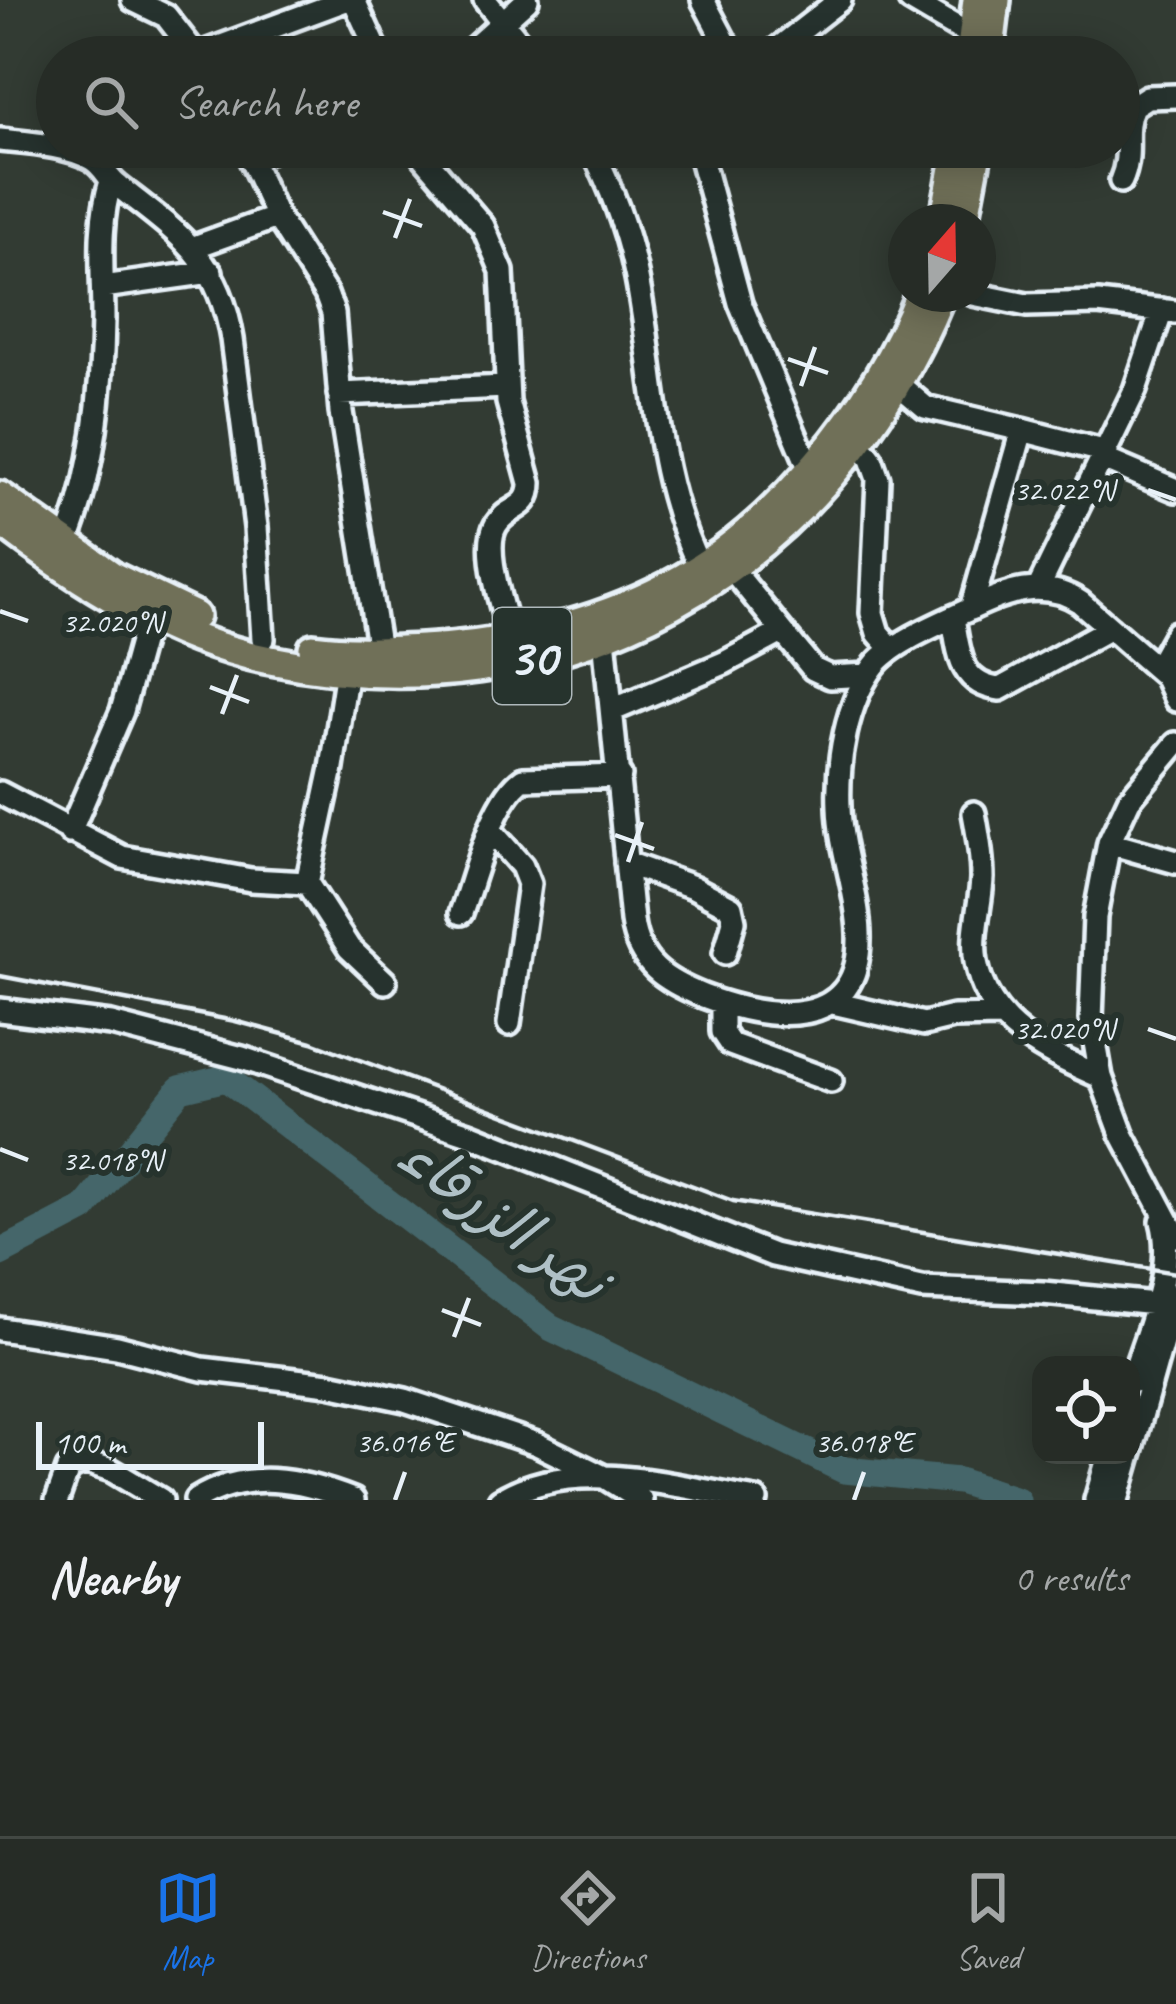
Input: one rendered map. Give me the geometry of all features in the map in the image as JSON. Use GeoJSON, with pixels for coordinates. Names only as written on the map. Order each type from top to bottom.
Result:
{"type":"FeatureCollection","features":[{"type":"Feature","properties":{"kind":"main road"},"geometry":{"type":"LineString","coordinates":[[977,0],[977,36]]}},
{"type":"Feature","properties":{"kind":"main road"},"geometry":{"type":"LineString","coordinates":[[982,36],[996,0]]}},
{"type":"Feature","properties":{"kind":"main road"},"geometry":{"type":"LineString","coordinates":[[947,204],[954,168]]}},
{"type":"Feature","properties":{"kind":"main road"},"geometry":{"type":"LineString","coordinates":[[967,204],[974,168]]}},
{"type":"Feature","properties":{"kind":"main road","name":"30"},"geometry":{"type":"LineString","coordinates":[[1,518],[82,580],[148,616],[263,658],[347,670],[461,668],[510,661],[604,637],[773,507],[810,470],[873,386],[911,312]]}},
{"type":"Feature","properties":{"kind":"main road","name":"30"},"geometry":{"type":"LineString","coordinates":[[1,518],[64,546],[170,606],[263,639],[322,650],[452,647],[629,615],[688,598],[731,568],[817,492],[899,385],[933,312]]}},
{"type":"Feature","properties":{"kind":"street"},"geometry":{"type":"LineString","coordinates":[[133,0],[166,8],[184,36]]}},
{"type":"Feature","properties":{"kind":"street"},"geometry":{"type":"LineString","coordinates":[[252,36],[350,0],[369,36]]}},
{"type":"Feature","properties":{"kind":"street"},"geometry":{"type":"LineString","coordinates":[[485,0],[515,36]]}},
{"type":"Feature","properties":{"kind":"street"},"geometry":{"type":"LineString","coordinates":[[487,36],[527,0]]}},
{"type":"Feature","properties":{"kind":"street"},"geometry":{"type":"LineString","coordinates":[[703,0],[722,36]]}},
{"type":"Feature","properties":{"kind":"street"},"geometry":{"type":"LineString","coordinates":[[794,36],[840,0]]}},
{"type":"Feature","properties":{"kind":"street"},"geometry":{"type":"LineString","coordinates":[[910,0],[958,36]]}},
{"type":"Feature","properties":{"kind":"street"},"geometry":{"type":"LineString","coordinates":[[1140,102],[1176,96]]}},
{"type":"Feature","properties":{"kind":"street"},"geometry":{"type":"LineString","coordinates":[[0,140],[36,147]]}},
{"type":"Feature","properties":{"kind":"street"},"geometry":{"type":"LineString","coordinates":[[102,168],[111,181],[194,247],[211,272],[228,314],[256,527],[263,639]]}},
{"type":"Feature","properties":{"kind":"street"},"geometry":{"type":"LineString","coordinates":[[254,168],[333,313],[339,394],[379,651]]}},
{"type":"Feature","properties":{"kind":"street"},"geometry":{"type":"LineString","coordinates":[[434,168],[468,207],[494,249],[505,294],[506,387],[530,483],[523,506],[501,518],[493,534],[499,601],[511,638]]}},
{"type":"Feature","properties":{"kind":"street"},"geometry":{"type":"LineString","coordinates":[[600,168],[629,243],[671,489],[685,537],[700,567]]}},
{"type":"Feature","properties":{"kind":"street"},"geometry":{"type":"LineString","coordinates":[[704,168],[740,303],[810,470]]}},
{"type":"Feature","properties":{"kind":"street"},"geometry":{"type":"LineString","coordinates":[[1120,181],[1126,168]]}},
{"type":"Feature","properties":{"kind":"street"},"geometry":{"type":"LineString","coordinates":[[64,546],[88,469],[101,371],[101,221],[111,181]]}},
{"type":"Feature","properties":{"kind":"street"},"geometry":{"type":"LineString","coordinates":[[194,247],[277,217]]}},
{"type":"Feature","properties":{"kind":"street"},"geometry":{"type":"LineString","coordinates":[[103,287],[211,272]]}},
{"type":"Feature","properties":{"kind":"street"},"geometry":{"type":"LineString","coordinates":[[996,298],[1169,311],[1105,456],[1039,586]]}},
{"type":"Feature","properties":{"kind":"street"},"geometry":{"type":"LineString","coordinates":[[899,385],[925,407],[1105,456],[1176,490]]}},
{"type":"Feature","properties":{"kind":"street"},"geometry":{"type":"LineString","coordinates":[[339,394],[506,387]]}},
{"type":"Feature","properties":{"kind":"street"},"geometry":{"type":"LineString","coordinates":[[1022,430],[962,613],[964,670],[973,682],[1000,689],[1110,628]]}},
{"type":"Feature","properties":{"kind":"street"},"geometry":{"type":"LineString","coordinates":[[859,442],[878,479],[872,613],[878,633],[892,649]]}},
{"type":"Feature","properties":{"kind":"street"},"geometry":{"type":"LineString","coordinates":[[731,568],[780,633],[821,674],[868,675]]}},
{"type":"Feature","properties":{"kind":"street"},"geometry":{"type":"LineString","coordinates":[[604,637],[634,935],[645,959],[664,979],[722,1003],[781,1014],[833,1004],[845,991],[858,954],[857,916],[838,802],[845,739],[868,675],[892,649],[962,613],[1039,586],[1068,595],[1110,628],[1156,668],[1176,700]]}},
{"type":"Feature","properties":{"kind":"street"},"geometry":{"type":"LineString","coordinates":[[70,832],[122,711],[148,616]]}},
{"type":"Feature","properties":{"kind":"street"},"geometry":{"type":"LineString","coordinates":[[613,710],[724,663],[780,633]]}},
{"type":"Feature","properties":{"kind":"street"},"geometry":{"type":"LineString","coordinates":[[1156,668],[1176,633]]}},
{"type":"Feature","properties":{"kind":"street"},"geometry":{"type":"LineString","coordinates":[[347,670],[307,883],[349,948],[385,982]]}},
{"type":"Feature","properties":{"kind":"street"},"geometry":{"type":"LineString","coordinates":[[1140,1418],[1170,1302],[1167,1215],[1122,1134],[1101,1078],[1091,1018],[1092,957],[1109,844],[1129,800],[1176,742]]}},
{"type":"Feature","properties":{"kind":"street"},"geometry":{"type":"LineString","coordinates":[[461,913],[511,789],[523,779],[620,776]]}},
{"type":"Feature","properties":{"kind":"street"},"geometry":{"type":"LineString","coordinates":[[0,794],[122,857],[251,880],[307,883]]}},
{"type":"Feature","properties":{"kind":"street"},"geometry":{"type":"LineString","coordinates":[[974,813],[982,876],[976,962],[999,1016],[1052,1054],[1101,1078]]}},
{"type":"Feature","properties":{"kind":"street"},"geometry":{"type":"LineString","coordinates":[[491,831],[521,866],[529,884],[509,1024]]}},
{"type":"Feature","properties":{"kind":"street"},"geometry":{"type":"LineString","coordinates":[[1109,844],[1176,862]]}},
{"type":"Feature","properties":{"kind":"street"},"geometry":{"type":"LineString","coordinates":[[626,862],[731,907],[734,920],[725,953]]}},
{"type":"Feature","properties":{"kind":"street"},"geometry":{"type":"LineString","coordinates":[[722,1003],[722,1032],[730,1044],[831,1082]]}},
{"type":"Feature","properties":{"kind":"street"},"geometry":{"type":"LineString","coordinates":[[833,1004],[924,1024],[952,1017],[999,1016]]}},
{"type":"Feature","properties":{"kind":"street"},"geometry":{"type":"LineString","coordinates":[[0,1010],[111,1024],[242,1058],[469,1134],[773,1255],[922,1288],[1170,1302]]}},
{"type":"Feature","properties":{"kind":"street"},"geometry":{"type":"LineString","coordinates":[[1140,1364],[1170,1302]]}},
{"type":"Feature","properties":{"kind":"street"},"geometry":{"type":"LineString","coordinates":[[0,1329],[116,1347],[202,1369],[329,1384],[405,1400],[537,1444],[640,1500]]}},
{"type":"Feature","properties":{"kind":"street"},"geometry":{"type":"LineString","coordinates":[[57,1500],[68,1469],[84,1461],[111,1470],[161,1500]]}},
{"type":"Feature","properties":{"kind":"street"},"geometry":{"type":"LineString","coordinates":[[1108,1494],[1109,1464]]}},
{"type":"Feature","properties":{"kind":"street"},"geometry":{"type":"LineString","coordinates":[[1108,1494],[1125,1464]]}},
{"type":"Feature","properties":{"kind":"street"},"geometry":{"type":"LineString","coordinates":[[500,1500],[546,1482],[606,1478],[756,1500]]}},
{"type":"Feature","properties":{"kind":"street"},"geometry":{"type":"LineString","coordinates":[[196,1500],[217,1488],[254,1479],[308,1486],[352,1500]]}},
{"type":"Feature","properties":{"kind":"street"},"geometry":{"type":"LineString","coordinates":[[288,1500],[308,1486]]}},
{"type":"Feature","properties":{"kind":"waterway","name":"نهر الزرقاء"},"geometry":{"type":"LineString","coordinates":[[0,1253],[84,1209],[180,1089],[226,1078],[550,1327],[844,1470],[959,1481],[1017,1500]]}},
{"type":"Feature","properties":{"kind":"railway"},"geometry":{"type":"LineString","coordinates":[[0,976],[235,1021],[312,1042],[733,1201],[1176,1273]]}}]}
